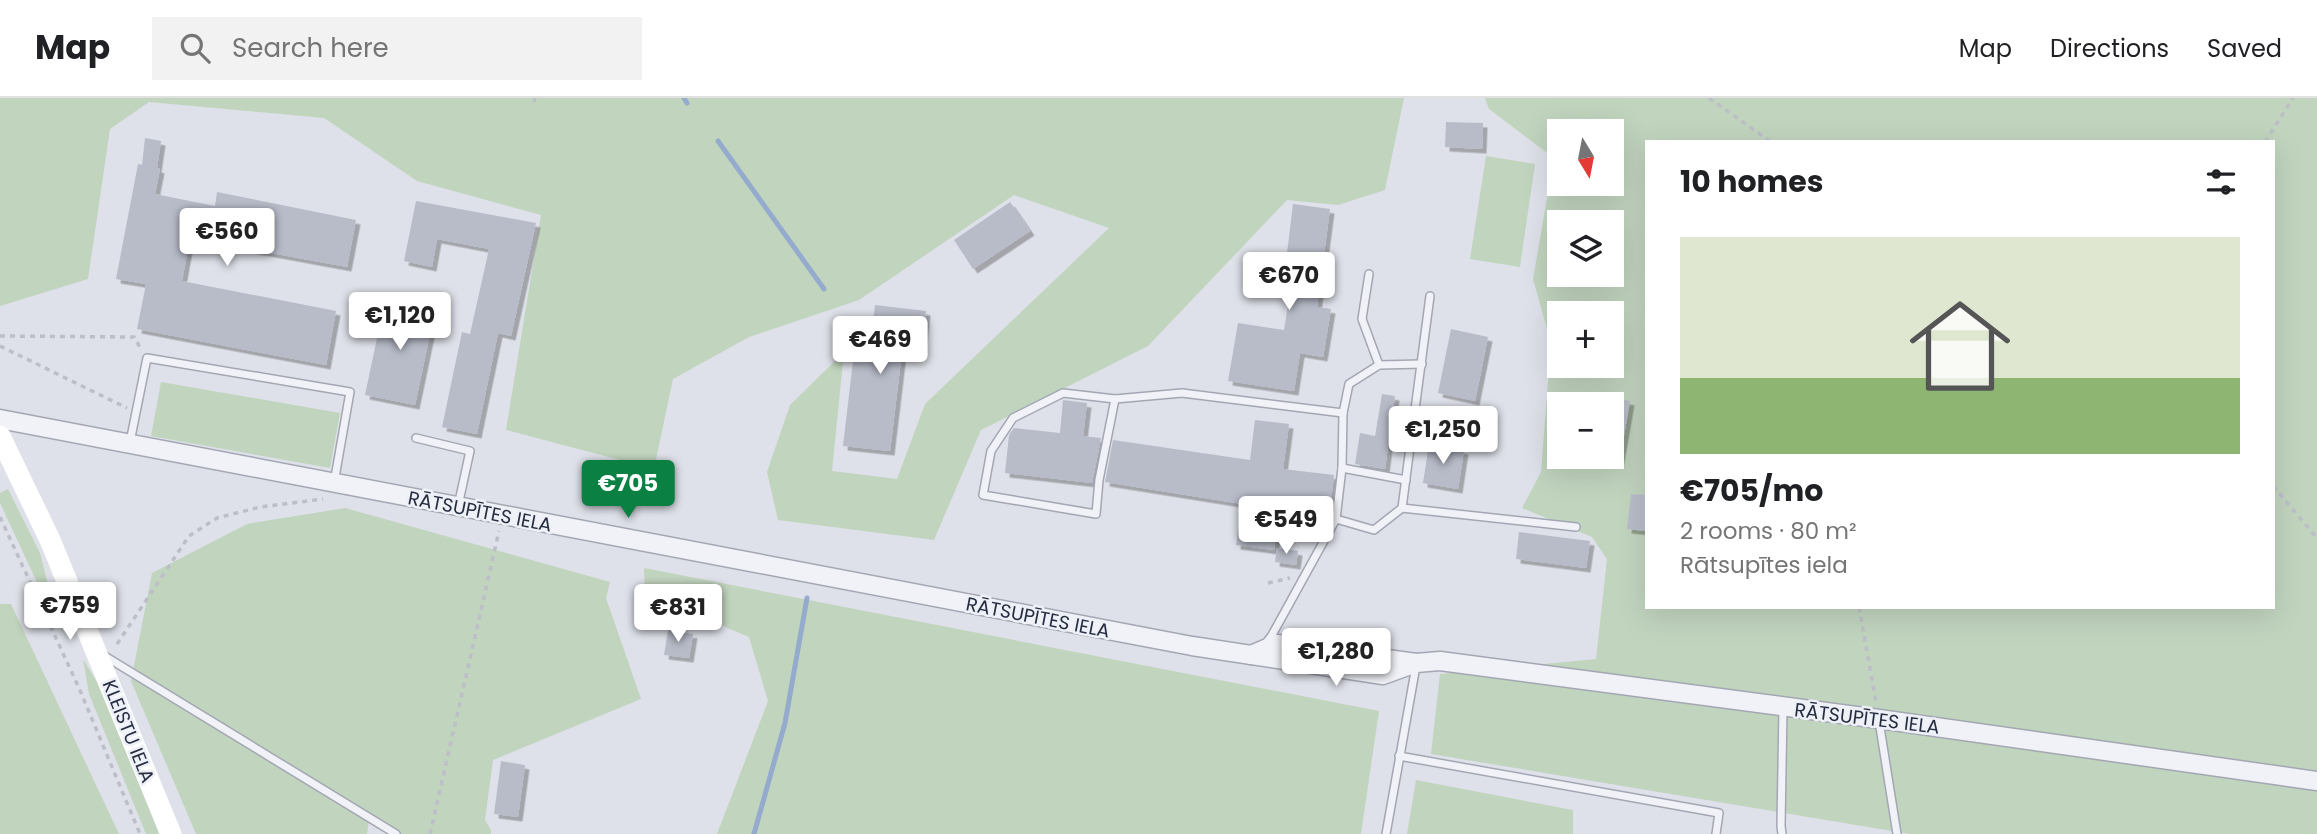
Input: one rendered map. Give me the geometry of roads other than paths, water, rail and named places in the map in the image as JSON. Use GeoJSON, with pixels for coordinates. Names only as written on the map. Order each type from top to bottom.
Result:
{"type":"FeatureCollection","features":[{"type":"Feature","properties":{"kind":"main road","name":"KLEISTU IELA"},"geometry":{"type":"LineString","coordinates":[[0,436],[50,540],[107,648],[171,834]]}},
{"type":"Feature","properties":{"kind":"street","name":"RĀTSUPĪTES IELA"},"geometry":{"type":"LineString","coordinates":[[0,419],[1192,646],[1383,675],[1416,663],[1440,661],[2317,781]]}},
{"type":"Feature","properties":{"kind":"lane"},"geometry":{"type":"LineString","coordinates":[[1369,274],[1362,319],[1379,365]]}},
{"type":"Feature","properties":{"kind":"lane"},"geometry":{"type":"LineString","coordinates":[[1336,519],[1374,530],[1402,508],[1430,296]]}},
{"type":"Feature","properties":{"kind":"lane"},"geometry":{"type":"LineString","coordinates":[[130,443],[147,358],[350,392],[342,484]]}},
{"type":"Feature","properties":{"kind":"lane"},"geometry":{"type":"LineString","coordinates":[[1250,655],[1272,635],[1336,519],[1342,468],[1343,413],[1349,384],[1379,365],[1422,364]]}},
{"type":"Feature","properties":{"kind":"lane"},"geometry":{"type":"LineString","coordinates":[[1115,399],[1099,480],[1096,514],[984,495],[992,451],[1013,418],[1063,393],[1115,399],[1182,393],[1343,413]]}},
{"type":"Feature","properties":{"kind":"lane"},"geometry":{"type":"LineString","coordinates":[[416,438],[470,451],[458,507]]}},
{"type":"Feature","properties":{"kind":"lane"},"geometry":{"type":"LineString","coordinates":[[1342,468],[1406,480]]}},
{"type":"Feature","properties":{"kind":"lane"},"geometry":{"type":"LineString","coordinates":[[1402,508],[1576,527]]}},
{"type":"Feature","properties":{"kind":"lane"},"geometry":{"type":"LineString","coordinates":[[107,648],[396,834]]}},
{"type":"Feature","properties":{"kind":"lane"},"geometry":{"type":"LineString","coordinates":[[1386,834],[1416,663]]}},
{"type":"Feature","properties":{"kind":"lane"},"geometry":{"type":"LineString","coordinates":[[1782,834],[1783,707]]}},
{"type":"Feature","properties":{"kind":"lane"},"geometry":{"type":"LineString","coordinates":[[1879,719],[1897,834]]}},
{"type":"Feature","properties":{"kind":"lane"},"geometry":{"type":"LineString","coordinates":[[1399,756],[1719,813],[1716,834]]}},
{"type":"Feature","properties":{"kind":"waterway"},"geometry":{"type":"LineString","coordinates":[[684,98],[687,103]]}},
{"type":"Feature","properties":{"kind":"waterway"},"geometry":{"type":"LineString","coordinates":[[718,141],[824,289]]}},
{"type":"Feature","properties":{"kind":"waterway"},"geometry":{"type":"LineString","coordinates":[[754,834],[785,723],[807,598]]}}]}
